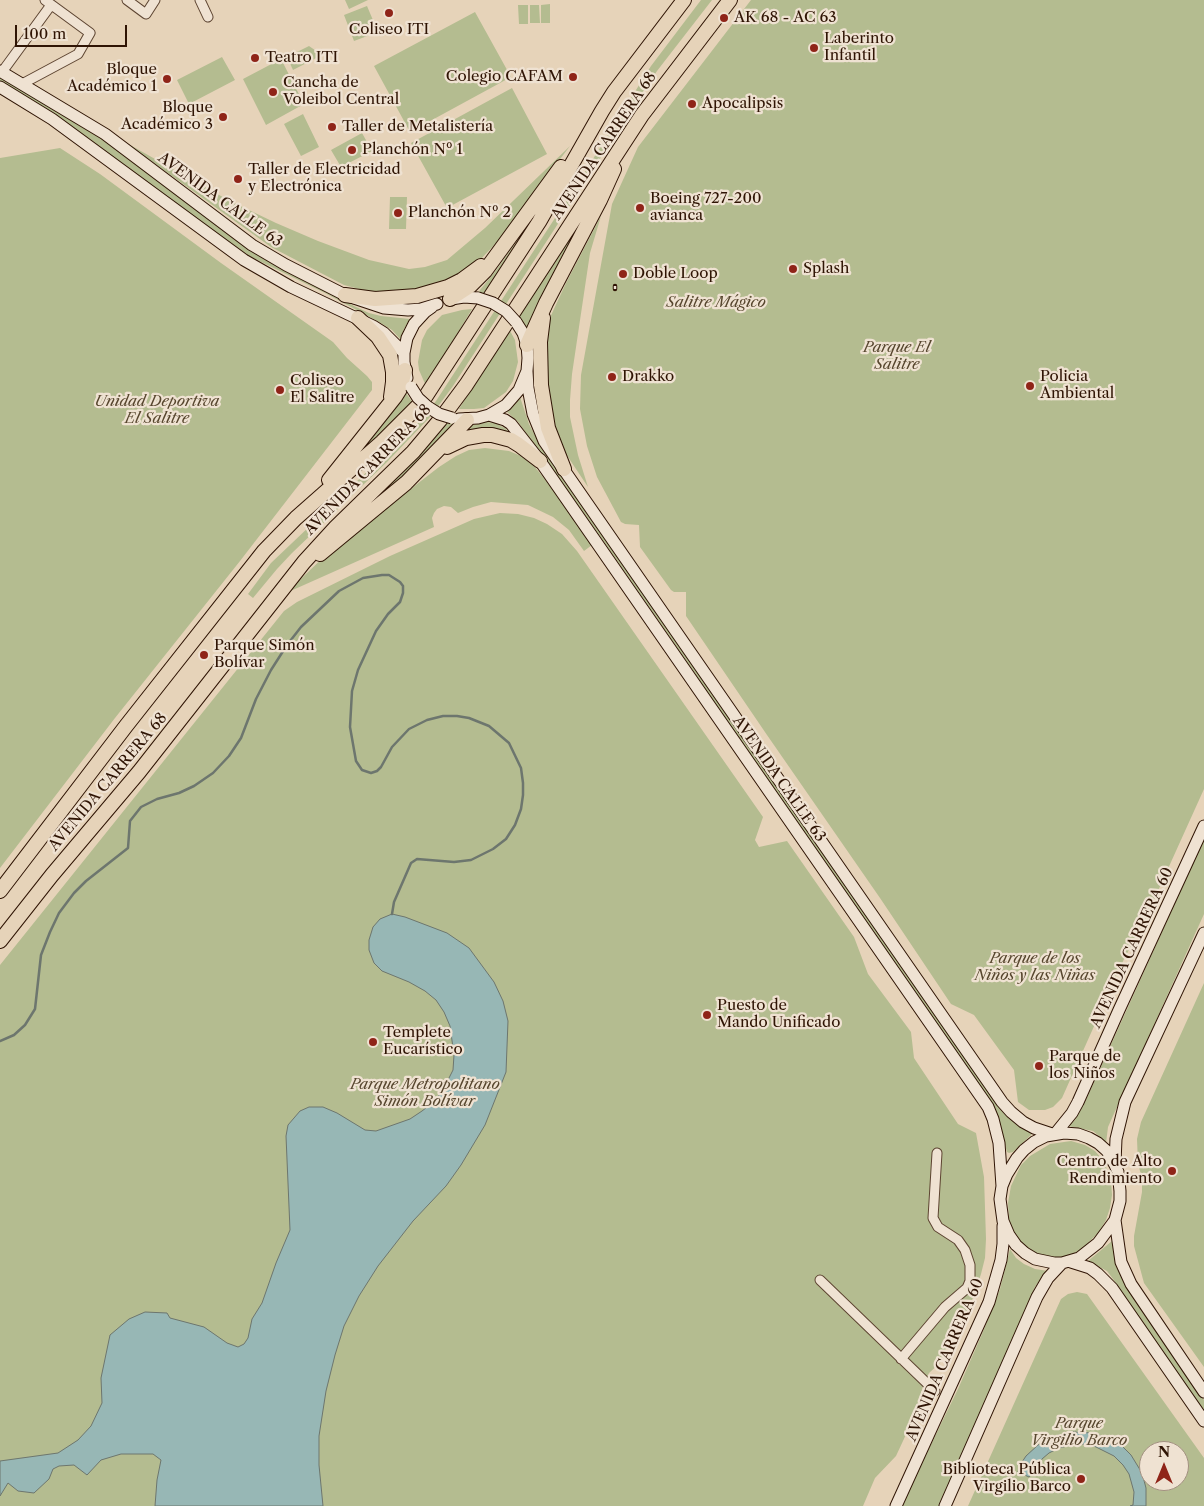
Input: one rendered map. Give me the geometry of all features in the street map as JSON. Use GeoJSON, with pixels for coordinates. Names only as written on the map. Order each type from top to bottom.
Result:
{"type":"FeatureCollection","features":[{"type":"Feature","properties":{"kind":"main road","name":"AVENIDA CARRERA 68"},"geometry":{"type":"LineString","coordinates":[[0,892],[96,765],[264,551],[314,501],[382,442],[422,402],[539,222],[614,92],[684,0]]}},
{"type":"Feature","properties":{"kind":"main road","name":"AVENIDA CARRERA 68"},"geometry":{"type":"LineString","coordinates":[[0,941],[52,875],[139,772],[290,579],[325,538],[418,446],[446,413],[631,132],[663,86],[730,0]]}},
{"type":"Feature","properties":{"kind":"main road","name":"AVENIDA CALLE 63"},"geometry":{"type":"LineString","coordinates":[[1,72],[95,127],[264,253],[286,265],[345,294],[372,305],[393,310],[421,309],[443,301]]}},
{"type":"Feature","properties":{"kind":"main road"},"geometry":{"type":"LineString","coordinates":[[0,87],[52,119],[244,260],[384,333],[404,353]]}},
{"type":"Feature","properties":{"kind":"main road"},"geometry":{"type":"LineString","coordinates":[[443,301],[464,296],[492,302],[506,311],[523,333],[527,345],[528,358],[524,381],[513,398],[498,411],[467,420],[439,414],[428,407],[418,398],[411,387],[405,370],[404,353],[407,338],[414,324],[424,312],[443,301],[461,293],[478,279],[602,111]]}},
{"type":"Feature","properties":{"kind":"main road"},"geometry":{"type":"LineString","coordinates":[[527,345],[546,303],[600,200],[631,132]]}},
{"type":"Feature","properties":{"kind":"main road"},"geometry":{"type":"LineString","coordinates":[[345,294],[387,299],[434,292],[471,274],[504,245]]}},
{"type":"Feature","properties":{"kind":"main road"},"geometry":{"type":"LineString","coordinates":[[546,303],[540,342],[541,385],[548,428],[564,469]]}},
{"type":"Feature","properties":{"kind":"main road"},"geometry":{"type":"LineString","coordinates":[[358,318],[378,337],[390,355],[393,382],[392,393],[386,410]]}},
{"type":"Feature","properties":{"kind":"main road"},"geometry":{"type":"LineString","coordinates":[[314,501],[350,452],[386,410],[400,389],[405,370]]}},
{"type":"Feature","properties":{"kind":"main road","name":"AVENIDA CALLE 63"},"geometry":{"type":"LineString","coordinates":[[527,371],[530,399],[544,442],[1002,1102],[1023,1122],[1034,1128],[1054,1134]]}},
{"type":"Feature","properties":{"kind":"main road","name":"AVENIDA CALLE 63"},"geometry":{"type":"LineString","coordinates":[[489,415],[511,424],[540,461],[988,1107],[999,1143],[1002,1186]]}},
{"type":"Feature","properties":{"kind":"main road"},"geometry":{"type":"LineString","coordinates":[[290,579],[406,483],[467,420]]}},
{"type":"Feature","properties":{"kind":"main road"},"geometry":{"type":"LineString","coordinates":[[435,454],[466,438],[492,435],[511,440],[540,461]]}},
{"type":"Feature","properties":{"kind":"main road"},"geometry":{"type":"LineString","coordinates":[[718,718],[731,710]]}},
{"type":"Feature","properties":{"kind":"main road","name":"AVENIDA CARRERA 60"},"geometry":{"type":"LineString","coordinates":[[1054,1134],[1072,1113],[1078,1102],[1204,826]]}},
{"type":"Feature","properties":{"kind":"main road"},"geometry":{"type":"LineString","coordinates":[[1115,1165],[1116,1139],[1125,1102],[1204,933]]}},
{"type":"Feature","properties":{"kind":"main road"},"geometry":{"type":"LineString","coordinates":[[945,1506],[1037,1297],[1048,1278],[1066,1262],[1079,1258],[1088,1252],[1103,1238],[1117,1214],[1120,1191],[1118,1172],[1107,1151],[1098,1143],[1078,1134],[1054,1134],[1034,1142],[1024,1150],[1012,1165],[1002,1186],[1000,1206],[1003,1221],[1009,1235],[1016,1245],[1035,1259],[1045,1262],[1066,1262],[1090,1268],[1098,1274],[1112,1288],[1204,1421]]}},
{"type":"Feature","properties":{"kind":"main road"},"geometry":{"type":"LineString","coordinates":[[1115,1220],[1121,1262],[1130,1284],[1204,1392]]}},
{"type":"Feature","properties":{"kind":"main road","name":"AVENIDA CARRERA 60"},"geometry":{"type":"LineString","coordinates":[[896,1506],[989,1302],[1001,1260],[1003,1221]]}},
{"type":"Feature","properties":{"kind":"street"},"geometry":{"type":"LineString","coordinates":[[127,0],[146,14],[155,0]]}},
{"type":"Feature","properties":{"kind":"street"},"geometry":{"type":"LineString","coordinates":[[200,0],[208,17]]}},
{"type":"Feature","properties":{"kind":"street"},"geometry":{"type":"LineString","coordinates":[[1,72],[48,2],[90,33],[78,54],[22,84]]}},
{"type":"Feature","properties":{"kind":"street"},"geometry":{"type":"LineString","coordinates":[[901,1359],[945,1307],[967,1288],[970,1281],[970,1265],[965,1250],[958,1240],[938,1227],[933,1218],[937,1153]]}},
{"type":"Feature","properties":{"kind":"street"},"geometry":{"type":"LineString","coordinates":[[820,1280],[935,1391]]}},
{"type":"Feature","properties":{"kind":"green space"},"geometry":{"type":"Polygon","coordinates":[[[345,0],[368,0],[349,9],[345,0]]]}},
{"type":"Feature","properties":{"kind":"green space"},"geometry":{"type":"Polygon","coordinates":[[[701,0],[712,0],[657,71],[453,386],[431,416],[387,462],[292,553],[253,598],[248,594],[271,563],[415,426],[436,401],[583,175],[651,66],[701,0]]]}},
{"type":"Feature","properties":{"kind":"green space","name":"Parque El Salitre"},"geometry":{"type":"Polygon","coordinates":[[[751,0],[1204,0],[1204,789],[1143,924],[1124,959],[1062,1098],[1053,1107],[1045,1110],[1029,1110],[1018,1102],[1014,1070],[974,1015],[951,1004],[686,616],[686,592],[674,592],[671,590],[640,547],[639,525],[621,522],[597,477],[587,446],[580,409],[581,375],[612,204],[638,147],[751,0]]]}},
{"type":"Feature","properties":{"kind":"green space"},"geometry":{"type":"Polygon","coordinates":[[[550,4],[550,23],[541,23],[541,5],[550,4]]]}},
{"type":"Feature","properties":{"kind":"green space"},"geometry":{"type":"Polygon","coordinates":[[[518,5],[528,5],[528,24],[519,24],[518,5]]]}},
{"type":"Feature","properties":{"kind":"green space"},"geometry":{"type":"Polygon","coordinates":[[[530,5],[539,5],[540,23],[530,23],[530,5]]]}},
{"type":"Feature","properties":{"kind":"green space"},"geometry":{"type":"Polygon","coordinates":[[[367,6],[378,32],[354,41],[344,15],[367,6]]]}},
{"type":"Feature","properties":{"kind":"green space"},"geometry":{"type":"Polygon","coordinates":[[[475,12],[511,77],[410,132],[374,66],[475,12]]]}},
{"type":"Feature","properties":{"kind":"green space"},"geometry":{"type":"Polygon","coordinates":[[[309,46],[322,55],[293,70],[287,57],[309,46]]]}},
{"type":"Feature","properties":{"kind":"green space"},"geometry":{"type":"Polygon","coordinates":[[[222,57],[235,80],[189,104],[177,80],[222,57]]]}},
{"type":"Feature","properties":{"kind":"green space"},"geometry":{"type":"Polygon","coordinates":[[[281,59],[304,104],[266,125],[243,79],[281,59]]]}},
{"type":"Feature","properties":{"kind":"green space"},"geometry":{"type":"Polygon","coordinates":[[[0,76],[68,114],[151,173],[249,249],[369,313],[410,319],[404,329],[401,340],[392,330],[379,322],[245,254],[68,124],[0,82],[0,76]]]}},
{"type":"Feature","properties":{"kind":"green space"},"geometry":{"type":"Polygon","coordinates":[[[512,88],[547,154],[447,208],[411,143],[512,88]]]}},
{"type":"Feature","properties":{"kind":"green space"},"geometry":{"type":"Polygon","coordinates":[[[303,114],[319,147],[301,156],[284,124],[303,114]]]}},
{"type":"Feature","properties":{"kind":"green space","name":"Planchón Nº 1"},"geometry":{"type":"Polygon","coordinates":[[[362,133],[372,151],[341,167],[331,150],[362,133]]]}},
{"type":"Feature","properties":{"kind":"green space"},"geometry":{"type":"Polygon","coordinates":[[[123,141],[228,200],[276,223],[369,260],[409,269],[425,267],[447,260],[485,228],[570,146],[498,241],[462,275],[445,283],[412,291],[375,293],[344,285],[271,247],[123,141]]]}},
{"type":"Feature","properties":{"kind":"green space","name":"Unidad Deportiva El Salitre"},"geometry":{"type":"Polygon","coordinates":[[[60,148],[100,174],[333,342],[372,382],[372,390],[0,868],[0,158],[60,148]]]}},
{"type":"Feature","properties":{"kind":"green space"},"geometry":{"type":"Polygon","coordinates":[[[603,181],[527,329],[518,315],[603,181]]]}},
{"type":"Feature","properties":{"kind":"green space","name":"Planchón Nº 2"},"geometry":{"type":"Polygon","coordinates":[[[390,197],[407,197],[406,229],[389,229],[390,197]]]}},
{"type":"Feature","properties":{"kind":"green space"},"geometry":{"type":"Polygon","coordinates":[[[539,210],[485,297],[476,295],[497,269],[539,210]]]}},
{"type":"Feature","properties":{"kind":"green space"},"geometry":{"type":"Polygon","coordinates":[[[601,216],[590,253],[572,374],[570,400],[570,417],[578,455],[588,487],[564,451],[555,431],[544,387],[547,324],[601,216]]]}},
{"type":"Feature","properties":{"kind":"green space"},"geometry":{"type":"Polygon","coordinates":[[[472,309],[426,386],[419,370],[418,362],[422,340],[427,330],[442,315],[472,309]]]}},
{"type":"Feature","properties":{"kind":"green space"},"geometry":{"type":"Polygon","coordinates":[[[509,329],[515,340],[518,362],[513,381],[506,392],[484,408],[459,409],[509,329]]]}},
{"type":"Feature","properties":{"kind":"green space"},"geometry":{"type":"Polygon","coordinates":[[[406,393],[413,403],[343,470],[406,393]]]}},
{"type":"Feature","properties":{"kind":"green space"},"geometry":{"type":"Polygon","coordinates":[[[520,397],[529,424],[538,441],[1001,1110],[1016,1124],[1032,1132],[1013,1152],[1007,1152],[993,1106],[897,965],[739,742],[692,669],[593,526],[518,422],[506,411],[520,397]]]}},
{"type":"Feature","properties":{"kind":"green space"},"geometry":{"type":"Polygon","coordinates":[[[487,422],[495,423],[505,428],[515,438],[464,431],[473,425],[487,422]]]}},
{"type":"Feature","properties":{"kind":"green space"},"geometry":{"type":"Polygon","coordinates":[[[445,423],[456,424],[390,491],[350,522],[445,423]]]}},
{"type":"Feature","properties":{"kind":"green space"},"geometry":{"type":"Polygon","coordinates":[[[485,448],[509,451],[521,456],[534,466],[592,545],[584,551],[569,530],[553,517],[528,505],[491,502],[458,513],[451,507],[444,506],[437,509],[434,513],[432,518],[434,527],[286,593],[328,553],[439,467],[469,450],[485,448]]]}},
{"type":"Feature","properties":{"kind":"green space","name":"Parque Metropolitano Simón Bolívar"},"geometry":{"type":"Polygon","coordinates":[[[500,513],[518,514],[547,524],[562,534],[577,551],[763,817],[755,840],[759,847],[787,841],[854,937],[868,974],[911,1032],[914,1058],[958,1124],[976,1133],[984,1177],[986,1239],[985,1258],[981,1274],[967,1315],[957,1322],[940,1363],[929,1373],[923,1386],[916,1413],[896,1456],[875,1478],[863,1506],[0,1506],[0,965],[284,611],[297,602],[390,556],[474,519],[500,513]]]}},
{"type":"Feature","properties":{"kind":"green space"},"geometry":{"type":"Polygon","coordinates":[[[1204,839],[1204,914],[1108,1127],[1106,1143],[1093,1131],[1068,1126],[1075,1120],[1085,1102],[1204,839]]]}},
{"type":"Feature","properties":{"kind":"green space","name":"Centro de Alto Rendimiento"},"geometry":{"type":"Polygon","coordinates":[[[1204,983],[1204,1367],[1144,1283],[1134,1246],[1134,1236],[1142,1192],[1137,1139],[1141,1122],[1204,983]]]}},
{"type":"Feature","properties":{"kind":"green space"},"geometry":{"type":"Polygon","coordinates":[[[1071,1141],[1085,1145],[1095,1151],[1102,1159],[1111,1182],[1110,1208],[1099,1232],[1083,1248],[1073,1254],[1062,1257],[1048,1257],[1035,1254],[1021,1244],[1013,1233],[1009,1219],[1008,1203],[1011,1186],[1021,1165],[1030,1156],[1050,1144],[1071,1141]]]}},
{"type":"Feature","properties":{"kind":"green space"},"geometry":{"type":"Polygon","coordinates":[[[1112,1241],[1120,1274],[1133,1298],[1204,1400],[1204,1412],[1107,1271],[1088,1261],[1112,1241]]]}},
{"type":"Feature","properties":{"kind":"green space"},"geometry":{"type":"Polygon","coordinates":[[[1010,1249],[1016,1258],[1024,1264],[1035,1269],[1048,1271],[1035,1287],[939,1506],[901,1506],[958,1389],[982,1334],[1000,1289],[1010,1249]]]}},
{"type":"Feature","properties":{"kind":"green space","name":"Parque Virgilio Barco"},"geometry":{"type":"Polygon","coordinates":[[[1077,1292],[1087,1294],[1204,1458],[1204,1506],[968,1506],[1061,1299],[1068,1294],[1077,1292]]]}},
{"type":"Feature","properties":{"kind":"water"},"geometry":{"type":"Polygon","coordinates":[[[392,914],[447,933],[469,948],[494,982],[503,1001],[508,1021],[506,1072],[485,1125],[461,1165],[446,1186],[413,1221],[378,1266],[359,1296],[344,1326],[326,1391],[319,1436],[319,1465],[323,1506],[155,1506],[161,1460],[153,1454],[121,1454],[101,1460],[87,1475],[74,1465],[59,1466],[53,1469],[49,1479],[34,1493],[18,1491],[8,1483],[0,1496],[0,1461],[58,1453],[78,1440],[91,1426],[102,1403],[101,1378],[110,1335],[129,1319],[145,1312],[167,1313],[170,1318],[204,1327],[227,1343],[238,1347],[244,1344],[248,1338],[252,1319],[262,1303],[290,1230],[286,1136],[288,1125],[300,1111],[309,1107],[323,1107],[365,1130],[376,1131],[410,1119],[435,1101],[444,1088],[453,1070],[454,1055],[450,1026],[444,1012],[436,1000],[425,991],[382,971],[374,963],[369,950],[369,940],[373,927],[380,919],[392,914]]]}},
{"type":"Feature","properties":{"kind":"water"},"geometry":{"type":"Polygon","coordinates":[[[1073,1432],[1093,1433],[1111,1439],[1122,1446],[1131,1455],[1139,1468],[1139,1491],[1146,1491],[1146,1506],[1130,1506],[1133,1505],[1134,1492],[1129,1474],[1114,1456],[1094,1446],[1082,1444],[1059,1448],[1042,1459],[1029,1477],[1018,1472],[1026,1456],[1038,1445],[1055,1436],[1073,1432]]]}},
{"type":"Feature","properties":{"kind":"waterway"},"geometry":{"type":"LineString","coordinates":[[0,1041],[14,1035],[25,1025],[35,1009],[41,955],[59,913],[86,881],[128,848],[130,821],[141,807],[157,799],[179,793],[194,786],[213,773],[229,756],[241,738],[256,699],[271,670],[301,627],[339,591],[363,578],[382,575],[389,575],[400,582],[403,586],[403,593],[400,602],[388,614],[376,631],[358,670],[352,691],[350,727],[356,761],[362,770],[371,773],[377,771],[392,747],[409,729],[427,720],[443,716],[457,716],[469,718],[489,726],[509,743],[521,768],[523,783],[521,809],[515,825],[506,839],[493,849],[471,860],[454,862],[417,859],[411,863],[394,902],[392,914]]}},
{"type":"Feature","properties":{"kind":"place","name":"Coliseo ITI"},"geometry":{"type":"Point","coordinates":[389,13]}},
{"type":"Feature","properties":{"kind":"place","name":"AK 68 - AC 63"},"geometry":{"type":"Point","coordinates":[724,18]}},
{"type":"Feature","properties":{"kind":"place","name":"Laberinto Infantil"},"geometry":{"type":"Point","coordinates":[814,48]}},
{"type":"Feature","properties":{"kind":"place","name":"Teatro ITI"},"geometry":{"type":"Point","coordinates":[255,58]}},
{"type":"Feature","properties":{"kind":"place","name":"Colegio CAFAM"},"geometry":{"type":"Point","coordinates":[573,77]}},
{"type":"Feature","properties":{"kind":"place","name":"Bloque Académico 1"},"geometry":{"type":"Point","coordinates":[167,79]}},
{"type":"Feature","properties":{"kind":"place","name":"Cancha de Voleibol Central"},"geometry":{"type":"Point","coordinates":[273,92]}},
{"type":"Feature","properties":{"kind":"place","name":"Apocalipsis"},"geometry":{"type":"Point","coordinates":[692,104]}},
{"type":"Feature","properties":{"kind":"place","name":"Bloque Académico 3"},"geometry":{"type":"Point","coordinates":[223,117]}},
{"type":"Feature","properties":{"kind":"place","name":"Taller de Metalistería"},"geometry":{"type":"Point","coordinates":[332,127]}},
{"type":"Feature","properties":{"kind":"place","name":"Planchón Nº 1"},"geometry":{"type":"Point","coordinates":[352,150]}},
{"type":"Feature","properties":{"kind":"place","name":"Taller de Electricidad y Electrónica"},"geometry":{"type":"Point","coordinates":[238,179]}},
{"type":"Feature","properties":{"kind":"place","name":"Boeing 727-200 avianca"},"geometry":{"type":"Point","coordinates":[640,208]}},
{"type":"Feature","properties":{"kind":"place","name":"Planchón Nº 2"},"geometry":{"type":"Point","coordinates":[398,213]}},
{"type":"Feature","properties":{"kind":"place","name":"Splash"},"geometry":{"type":"Point","coordinates":[793,269]}},
{"type":"Feature","properties":{"kind":"place","name":"Doble Loop"},"geometry":{"type":"Point","coordinates":[623,274]}},
{"type":"Feature","properties":{"kind":"place","name":"Drakko"},"geometry":{"type":"Point","coordinates":[612,377]}},
{"type":"Feature","properties":{"kind":"place","name":"Policia Ambiental"},"geometry":{"type":"Point","coordinates":[1030,386]}},
{"type":"Feature","properties":{"kind":"place","name":"Coliseo El Salitre"},"geometry":{"type":"Point","coordinates":[280,390]}},
{"type":"Feature","properties":{"kind":"place","name":"Parque Simón Bolívar"},"geometry":{"type":"Point","coordinates":[204,655]}},
{"type":"Feature","properties":{"kind":"place","name":"Puesto de Mando Unificado"},"geometry":{"type":"Point","coordinates":[707,1015]}},
{"type":"Feature","properties":{"kind":"place","name":"Templete Eucarístico"},"geometry":{"type":"Point","coordinates":[373,1042]}},
{"type":"Feature","properties":{"kind":"place","name":"Parque de los Niños"},"geometry":{"type":"Point","coordinates":[1039,1066]}},
{"type":"Feature","properties":{"kind":"place","name":"Centro de Alto Rendimiento"},"geometry":{"type":"Point","coordinates":[1172,1171]}},
{"type":"Feature","properties":{"kind":"place","name":"Biblioteca Pública Virgilio Barco"},"geometry":{"type":"Point","coordinates":[1081,1479]}},
{"type":"Feature","properties":{"kind":"park label","name":"Salitre Mágico"},"geometry":{"type":"Point","coordinates":[716,303]}},
{"type":"Feature","properties":{"kind":"park label","name":"Parque de los Niños y las Niñas"},"geometry":{"type":"Point","coordinates":[1035,968]}}]}
